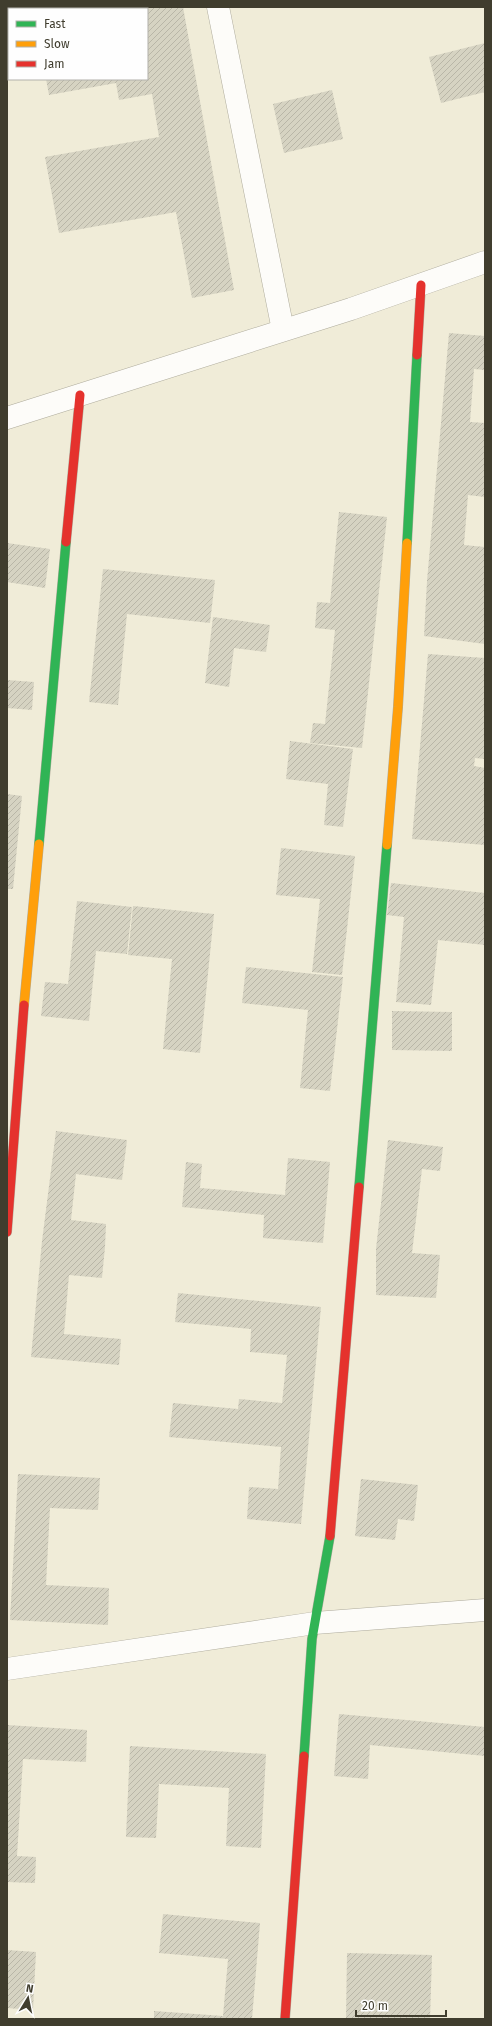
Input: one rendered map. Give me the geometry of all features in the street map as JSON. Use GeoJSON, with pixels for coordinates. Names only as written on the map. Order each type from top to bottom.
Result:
{"type":"FeatureCollection","features":[{"type":"Feature","properties":{"kind":"street"},"geometry":{"type":"LineString","coordinates":[[218,7],[283,330]]}},
{"type":"Feature","properties":{"kind":"street"},"geometry":{"type":"LineString","coordinates":[[7,418],[421,285],[485,262]]}},
{"type":"Feature","properties":{"kind":"street"},"geometry":{"type":"LineString","coordinates":[[285,2019],[311,1647],[329,1548],[398,715],[421,285]]}},
{"type":"Feature","properties":{"kind":"street"},"geometry":{"type":"LineString","coordinates":[[7,1232],[23,1015],[80,395]]}},
{"type":"Feature","properties":{"kind":"street"},"geometry":{"type":"LineString","coordinates":[[7,1669],[315,1623],[485,1610]]}},
{"type":"Feature","properties":{"kind":"building"},"geometry":{"type":"Polygon","coordinates":[[[183,7],[234,290],[192,298],[176,212],[59,233],[45,157],[159,137],[152,94],[119,100],[116,83],[49,95],[46,80],[148,80],[148,8],[92,8],[183,7]]]}},
{"type":"Feature","properties":{"kind":"building"},"geometry":{"type":"Polygon","coordinates":[[[485,43],[485,92],[441,103],[429,57],[485,43]]]}},
{"type":"Feature","properties":{"kind":"building"},"geometry":{"type":"Polygon","coordinates":[[[332,90],[343,139],[284,153],[273,104],[332,90]]]}},
{"type":"Feature","properties":{"kind":"building"},"geometry":{"type":"Polygon","coordinates":[[[449,333],[485,336],[485,370],[474,369],[470,422],[485,423],[485,497],[468,495],[464,545],[485,547],[485,644],[424,636],[427,581],[449,333]]]}},
{"type":"Feature","properties":{"kind":"building"},"geometry":{"type":"Polygon","coordinates":[[[339,512],[387,517],[362,748],[310,743],[313,723],[325,724],[335,630],[315,628],[317,602],[330,603],[339,512]]]}},
{"type":"Feature","properties":{"kind":"building"},"geometry":{"type":"Polygon","coordinates":[[[7,543],[50,549],[45,588],[7,582],[7,543]]]}},
{"type":"Feature","properties":{"kind":"building"},"geometry":{"type":"Polygon","coordinates":[[[103,569],[215,580],[210,623],[127,614],[118,705],[89,702],[103,569]]]}},
{"type":"Feature","properties":{"kind":"building"},"geometry":{"type":"Polygon","coordinates":[[[213,617],[270,625],[266,652],[234,648],[229,687],[205,683],[213,617]]]}},
{"type":"Feature","properties":{"kind":"building"},"geometry":{"type":"Polygon","coordinates":[[[428,654],[485,658],[485,759],[475,758],[474,766],[485,768],[485,845],[412,839],[428,654]]]}},
{"type":"Feature","properties":{"kind":"building"},"geometry":{"type":"Polygon","coordinates":[[[7,680],[34,682],[32,710],[7,708],[7,680]]]}},
{"type":"Feature","properties":{"kind":"building"},"geometry":{"type":"Polygon","coordinates":[[[290,741],[353,749],[343,827],[324,825],[328,784],[286,779],[290,741]]]}},
{"type":"Feature","properties":{"kind":"building"},"geometry":{"type":"Polygon","coordinates":[[[7,794],[22,796],[13,889],[7,889],[7,794]]]}},
{"type":"Feature","properties":{"kind":"building"},"geometry":{"type":"Polygon","coordinates":[[[281,848],[355,856],[342,975],[312,972],[320,899],[276,895],[281,848]]]}},
{"type":"Feature","properties":{"kind":"building"},"geometry":{"type":"Polygon","coordinates":[[[391,883],[485,893],[485,945],[438,940],[431,1005],[396,1002],[404,917],[387,915],[391,883]]]}},
{"type":"Feature","properties":{"kind":"building"},"geometry":{"type":"Polygon","coordinates":[[[77,901],[132,907],[127,954],[96,951],[89,1021],[41,1016],[45,982],[68,984],[77,901]]]}},
{"type":"Feature","properties":{"kind":"building"},"geometry":{"type":"Polygon","coordinates":[[[133,906],[214,914],[200,1053],[163,1049],[172,959],[128,955],[133,906]]]}},
{"type":"Feature","properties":{"kind":"building"},"geometry":{"type":"Polygon","coordinates":[[[246,967],[343,977],[330,1091],[300,1088],[308,1010],[242,1003],[246,967]]]}},
{"type":"Feature","properties":{"kind":"building"},"geometry":{"type":"Polygon","coordinates":[[[392,1011],[452,1012],[452,1051],[392,1050],[392,1011]]]}},
{"type":"Feature","properties":{"kind":"building"},"geometry":{"type":"Polygon","coordinates":[[[56,1131],[127,1140],[122,1180],[76,1174],[71,1220],[106,1224],[105,1247],[102,1278],[69,1275],[64,1334],[121,1339],[119,1365],[31,1357],[42,1241],[56,1131]]]}},
{"type":"Feature","properties":{"kind":"building"},"geometry":{"type":"Polygon","coordinates":[[[388,1140],[443,1147],[440,1171],[422,1169],[412,1253],[440,1255],[436,1298],[376,1295],[376,1249],[388,1140]]]}},
{"type":"Feature","properties":{"kind":"building"},"geometry":{"type":"Polygon","coordinates":[[[288,1158],[330,1162],[323,1243],[263,1238],[264,1215],[182,1207],[186,1162],[202,1164],[200,1188],[285,1195],[288,1158]]]}},
{"type":"Feature","properties":{"kind":"building"},"geometry":{"type":"Polygon","coordinates":[[[178,1293],[321,1307],[301,1524],[247,1519],[249,1487],[278,1489],[281,1447],[169,1437],[173,1403],[238,1409],[239,1399],[282,1403],[287,1355],[250,1352],[251,1329],[175,1322],[178,1293]]]}},
{"type":"Feature","properties":{"kind":"building"},"geometry":{"type":"Polygon","coordinates":[[[18,1474],[100,1478],[98,1510],[50,1508],[46,1585],[109,1588],[108,1625],[10,1620],[18,1474]]]}},
{"type":"Feature","properties":{"kind":"building"},"geometry":{"type":"Polygon","coordinates":[[[361,1479],[418,1485],[414,1521],[398,1519],[395,1540],[355,1536],[361,1479]]]}},
{"type":"Feature","properties":{"kind":"building"},"geometry":{"type":"Polygon","coordinates":[[[339,1714],[485,1727],[485,1756],[370,1745],[368,1779],[334,1776],[339,1714]]]}},
{"type":"Feature","properties":{"kind":"building"},"geometry":{"type":"Polygon","coordinates":[[[7,1725],[87,1730],[86,1762],[23,1759],[17,1856],[36,1857],[35,1883],[7,1882],[7,1725]]]}},
{"type":"Feature","properties":{"kind":"building"},"geometry":{"type":"Polygon","coordinates":[[[130,1746],[266,1754],[261,1848],[226,1846],[229,1788],[159,1784],[156,1838],[126,1837],[130,1746]]]}},
{"type":"Feature","properties":{"kind":"building"},"geometry":{"type":"Polygon","coordinates":[[[163,1914],[260,1923],[252,2019],[154,2019],[154,2011],[223,2016],[228,1959],[159,1953],[163,1914]]]}},
{"type":"Feature","properties":{"kind":"building"},"geometry":{"type":"Polygon","coordinates":[[[7,1950],[36,1952],[33,2010],[7,2008],[7,1950]]]}},
{"type":"Feature","properties":{"kind":"building"},"geometry":{"type":"Polygon","coordinates":[[[347,1953],[432,1955],[430,2019],[346,2019],[347,1953]]]}},
{"type":"Feature","properties":{"kind":"traffic: fast"},"geometry":{"type":"LineString","coordinates":[[407,543],[417,355]]}},
{"type":"Feature","properties":{"kind":"traffic: fast"},"geometry":{"type":"LineString","coordinates":[[39,844],[66,542]]}},
{"type":"Feature","properties":{"kind":"traffic: fast"},"geometry":{"type":"LineString","coordinates":[[359,1187],[387,845]]}},
{"type":"Feature","properties":{"kind":"traffic: fast"},"geometry":{"type":"LineString","coordinates":[[304,1756],[312,1639],[330,1536]]}},
{"type":"Feature","properties":{"kind":"traffic: slow"},"geometry":{"type":"LineString","coordinates":[[387,845],[398,707],[407,543]]}},
{"type":"Feature","properties":{"kind":"traffic: slow"},"geometry":{"type":"LineString","coordinates":[[24,1005],[39,844]]}},
{"type":"Feature","properties":{"kind":"traffic: jam"},"geometry":{"type":"LineString","coordinates":[[417,355],[421,285]]}},
{"type":"Feature","properties":{"kind":"traffic: jam"},"geometry":{"type":"LineString","coordinates":[[66,542],[80,395]]}},
{"type":"Feature","properties":{"kind":"traffic: jam"},"geometry":{"type":"LineString","coordinates":[[7,1232],[24,1005]]}},
{"type":"Feature","properties":{"kind":"traffic: jam"},"geometry":{"type":"LineString","coordinates":[[330,1536],[359,1187]]}},
{"type":"Feature","properties":{"kind":"traffic: jam"},"geometry":{"type":"LineString","coordinates":[[285,2019],[304,1756]]}}]}
